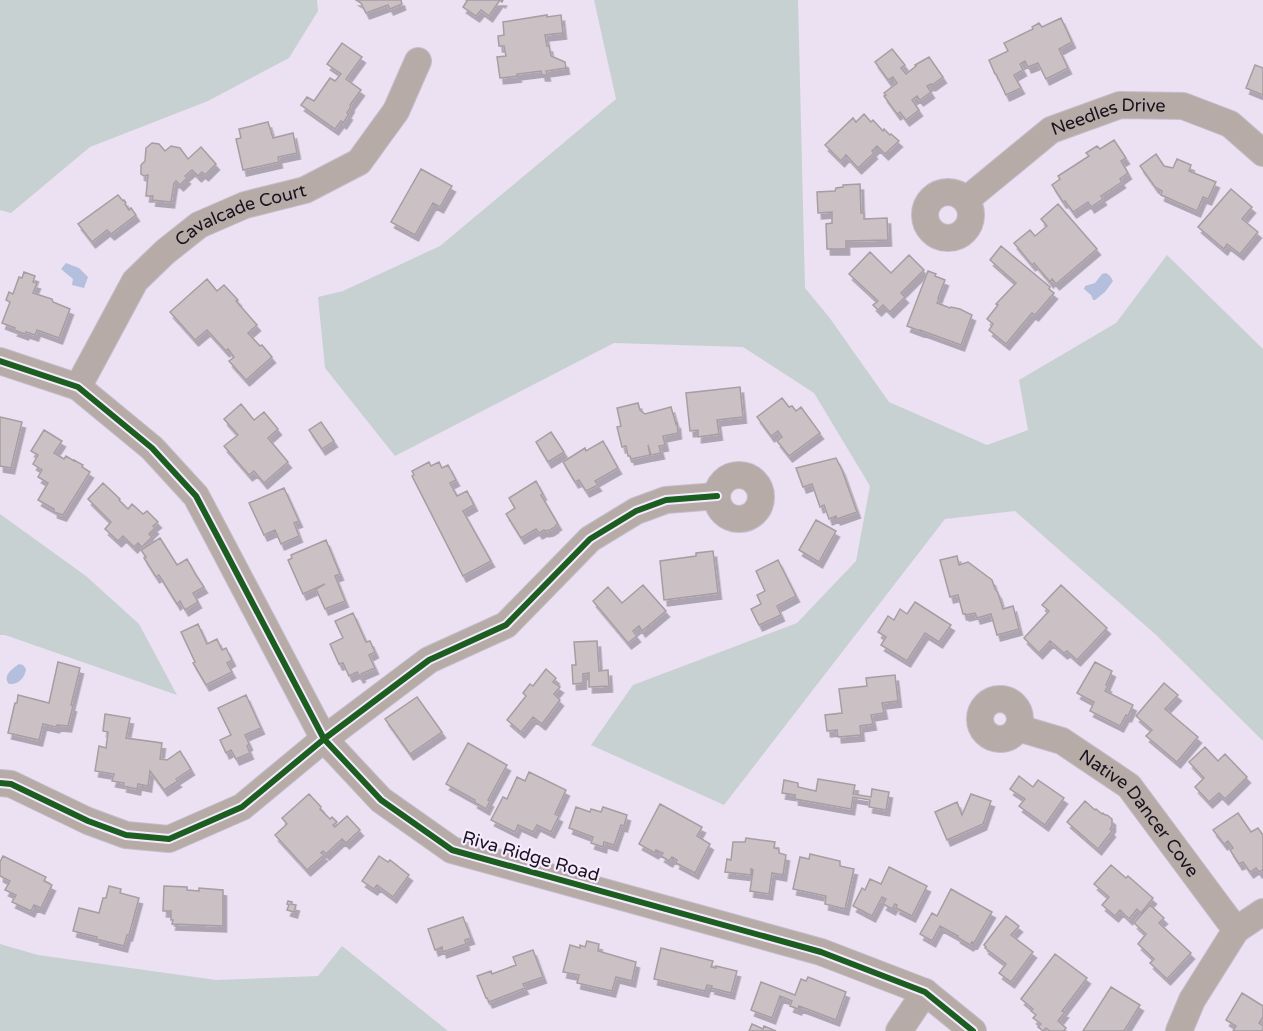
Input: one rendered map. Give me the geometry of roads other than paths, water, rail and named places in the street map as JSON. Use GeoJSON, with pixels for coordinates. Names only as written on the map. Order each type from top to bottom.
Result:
{"type":"FeatureCollection","features":[{"type":"Feature","properties":{"kind":"street","name":"Cavalcade Court"},"geometry":{"type":"LineString","coordinates":[[78,387],[135,281],[165,252],[199,225],[245,205],[305,190],[359,162],[396,111],[418,61]]}},
{"type":"Feature","properties":{"kind":"street","name":"Needles Drive"},"geometry":{"type":"LineString","coordinates":[[966,200],[1051,130],[1119,105],[1183,106],[1230,124],[1263,153]]}},
{"type":"Feature","properties":{"kind":"street","name":"Riva Ridge Road"},"geometry":{"type":"LineString","coordinates":[[0,362],[78,387],[152,448],[196,496],[324,739],[381,800],[452,850],[821,951],[925,992],[973,1031]]}},
{"type":"Feature","properties":{"kind":"street"},"geometry":{"type":"LineString","coordinates":[[0,783],[11,784],[88,821],[126,835],[169,839],[242,807],[324,739],[429,660],[507,625],[590,539],[617,522],[636,511],[666,500],[717,496]]}},
{"type":"Feature","properties":{"kind":"street","name":"Native Dancer Cove"},"geometry":{"type":"LineString","coordinates":[[1018,728],[1062,741],[1129,786],[1236,930]]}},
{"type":"Feature","properties":{"kind":"street"},"geometry":{"type":"LineString","coordinates":[[1179,1031],[1192,1000],[1236,930],[1263,912]]}},
{"type":"Feature","properties":{"kind":"street"},"geometry":{"type":"LineString","coordinates":[[899,1031],[925,992]]}},
{"type":"Feature","properties":{"kind":"water"},"geometry":{"type":"Polygon","coordinates":[[[66,263],[79,268],[88,277],[84,288],[72,285],[73,279],[61,269],[66,263]]]}},
{"type":"Feature","properties":{"kind":"water"},"geometry":{"type":"Polygon","coordinates":[[[1106,273],[1113,281],[1105,292],[1093,300],[1084,289],[1085,286],[1095,283],[1102,274],[1106,273]]]}},
{"type":"Feature","properties":{"kind":"water"},"geometry":{"type":"Polygon","coordinates":[[[19,664],[26,669],[24,675],[18,682],[9,684],[7,675],[19,664]]]}}]}
